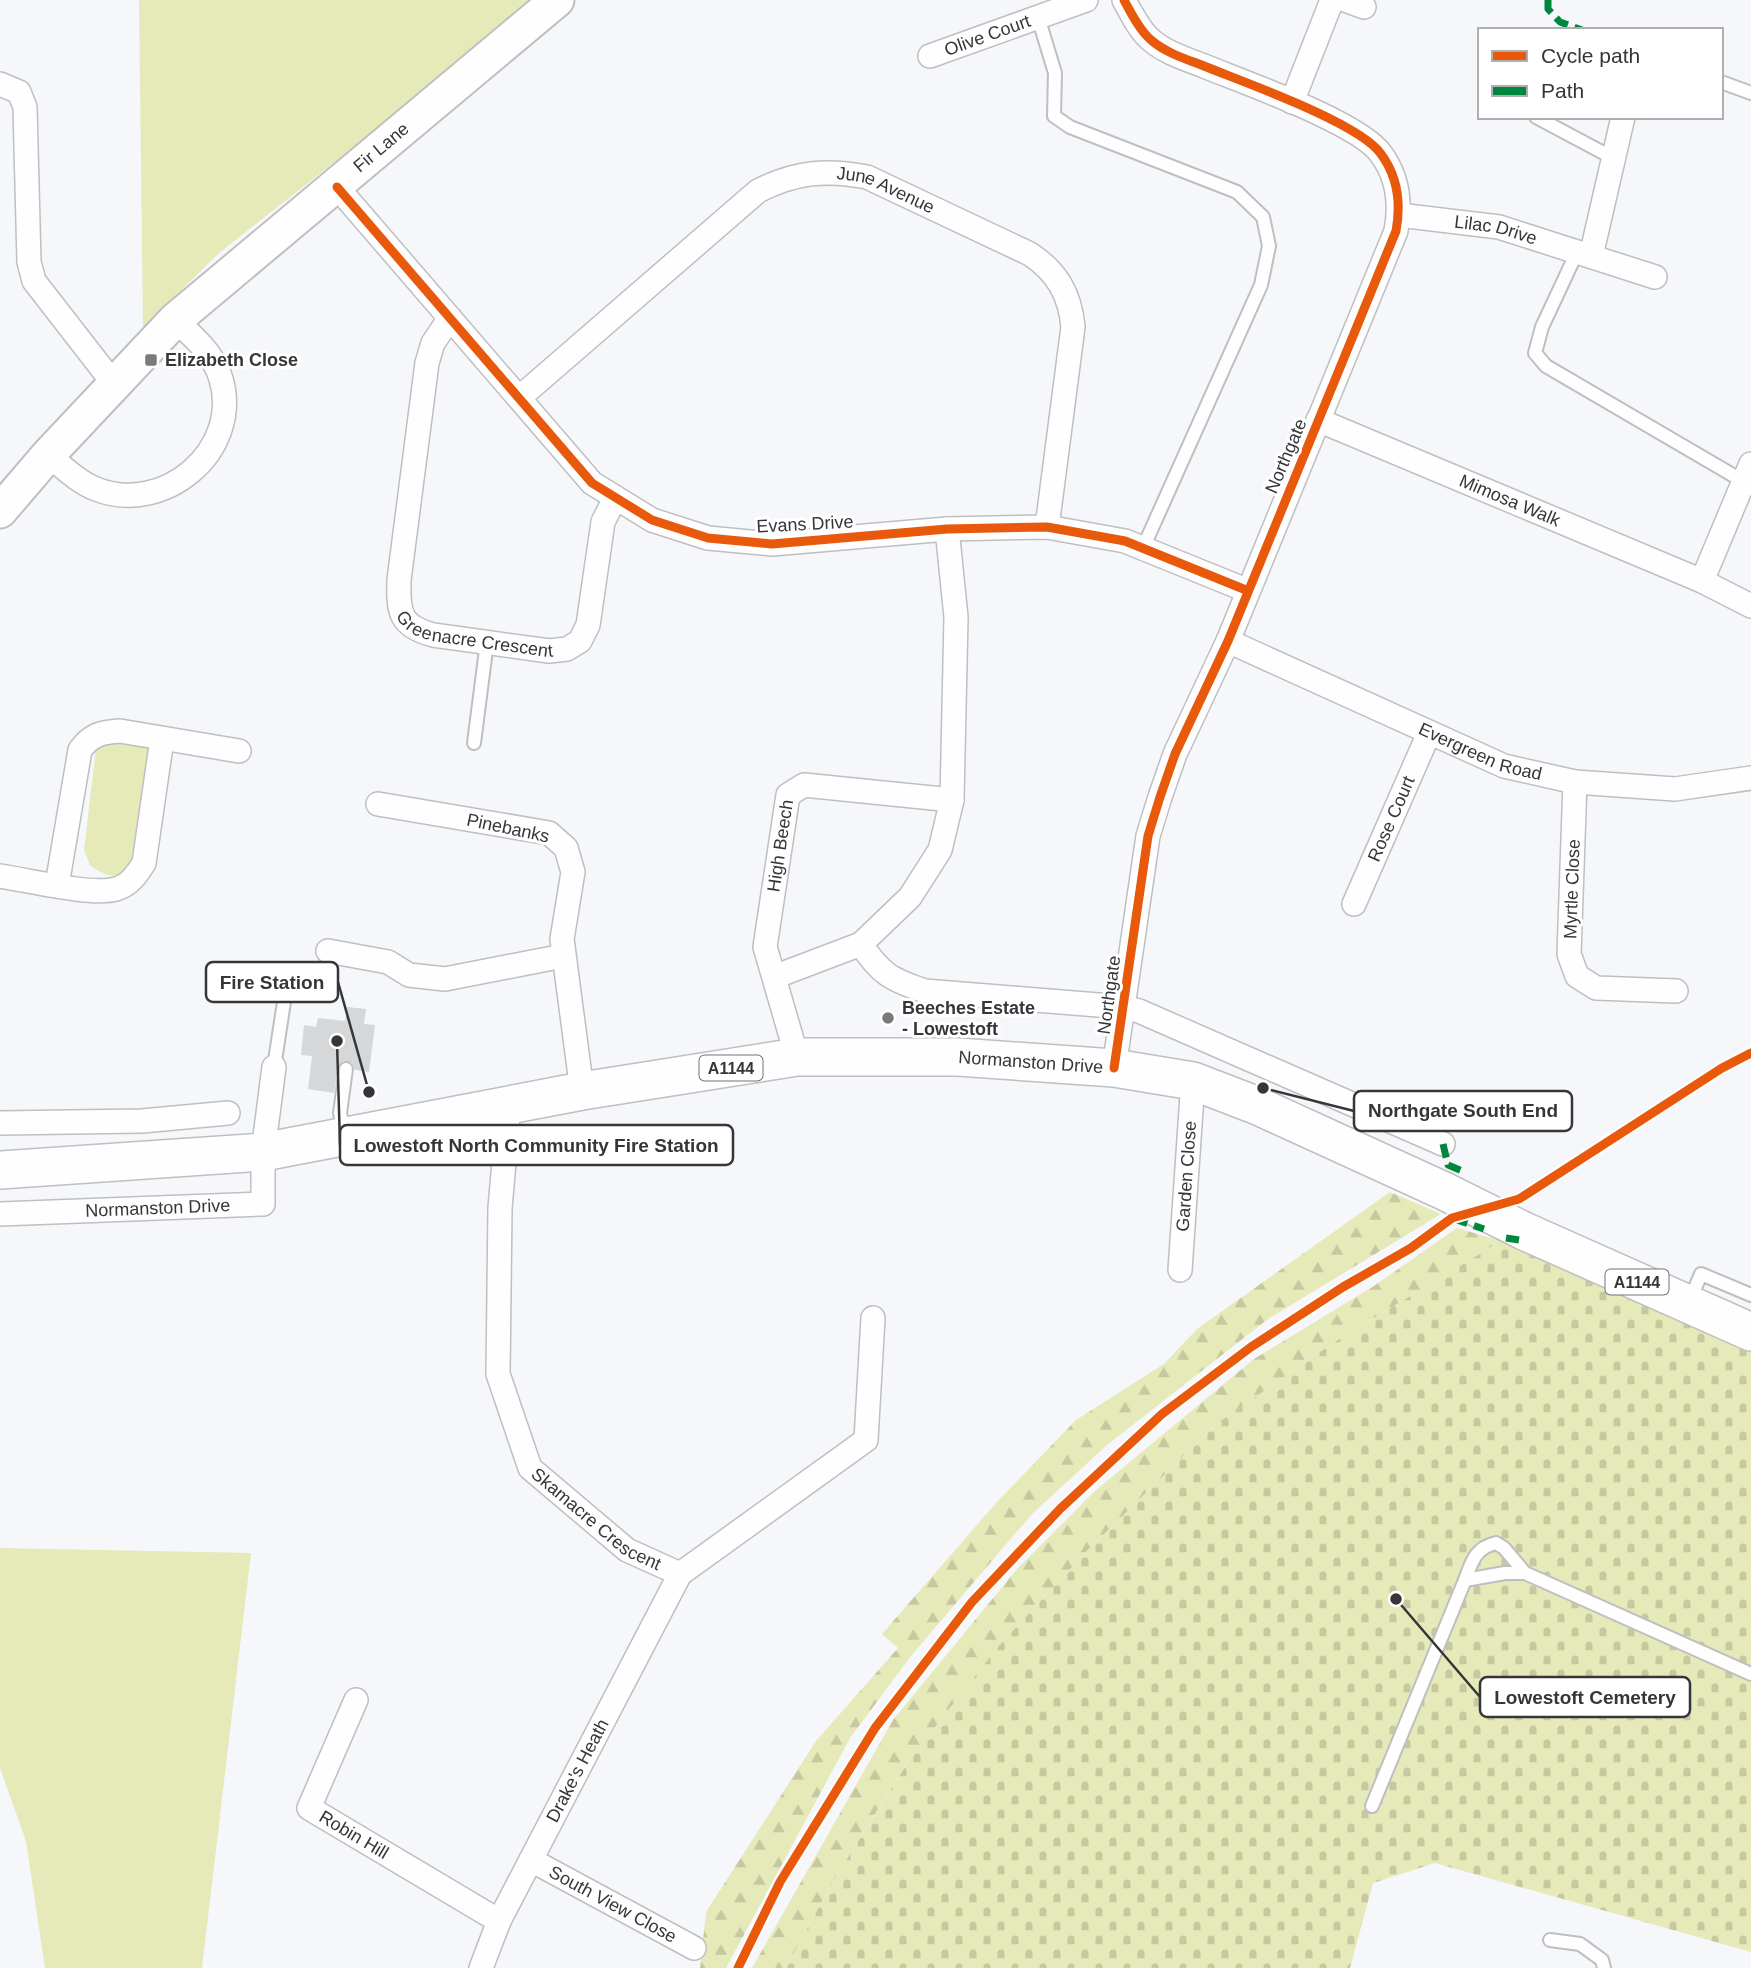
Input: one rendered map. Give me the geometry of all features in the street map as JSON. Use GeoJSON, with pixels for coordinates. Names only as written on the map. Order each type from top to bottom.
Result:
{"type":"FeatureCollection","features":[{"type":"Feature","properties":{"kind":"main road","name":"Normanston Drive"},"geometry":{"type":"LineString","coordinates":[[0,1170],[263,1152],[582,1091],[797,1057],[958,1057],[1114,1068],[1193,1081],[1258,1106],[1444,1191],[1524,1231],[1751,1332]]}},
{"type":"Feature","properties":{"kind":"street","name":"Fir Lane"},"geometry":{"type":"LineString","coordinates":[[0,511],[48,455],[175,320],[557,0]]}},
{"type":"Feature","properties":{"kind":"street","name":"Olive Court"},"geometry":{"type":"LineString","coordinates":[[930,56],[1086,0]]}},
{"type":"Feature","properties":{"kind":"street","name":"Northgate"},"geometry":{"type":"LineString","coordinates":[[1114,1068],[1147,836],[1175,754],[1228,641],[1246,590],[1396,231],[1399,215],[1391,170],[1381,152],[1365,137],[1292,102],[1170,52],[1149,39],[1124,0]]}},
{"type":"Feature","properties":{"kind":"street"},"geometry":{"type":"LineString","coordinates":[[1292,102],[1332,0]]}},
{"type":"Feature","properties":{"kind":"street"},"geometry":{"type":"LineString","coordinates":[[0,84],[7,84],[19,92],[24,107],[29,262],[34,281],[114,384]]}},
{"type":"Feature","properties":{"kind":"street"},"geometry":{"type":"LineString","coordinates":[[1584,254],[1623,119]]}},
{"type":"Feature","properties":{"kind":"street","name":"June Avenue"},"geometry":{"type":"LineString","coordinates":[[519,398],[758,191],[795,174],[842,172],[867,177],[1030,254],[1046,264],[1064,289],[1071,308],[1073,327],[1047,527]]}},
{"type":"Feature","properties":{"kind":"street","name":"Evans Drive"},"geometry":{"type":"LineString","coordinates":[[337,187],[592,483],[652,520],[682,531],[742,543],[772,544],[947,529],[1047,527],[1125,541],[1246,590]]}},
{"type":"Feature","properties":{"kind":"street","name":"Lilac Drive"},"geometry":{"type":"LineString","coordinates":[[1399,215],[1499,228],[1655,277]]}},
{"type":"Feature","properties":{"kind":"street","name":"Greenacre Crescent"},"geometry":{"type":"LineString","coordinates":[[450,318],[433,343],[427,363],[398,601],[403,618],[415,630],[550,651],[567,649],[580,641],[588,625],[603,522],[615,498]]}},
{"type":"Feature","properties":{"kind":"street"},"geometry":{"type":"LineString","coordinates":[[48,455],[82,483],[124,496],[155,491],[195,470],[213,447],[219,432],[223,390],[209,355],[175,320]]}},
{"type":"Feature","properties":{"kind":"street","name":"Mimosa Walk"},"geometry":{"type":"LineString","coordinates":[[1318,420],[1702,581],[1751,606]]}},
{"type":"Feature","properties":{"kind":"street"},"geometry":{"type":"LineString","coordinates":[[1702,581],[1749,477]]}},
{"type":"Feature","properties":{"kind":"street"},"geometry":{"type":"LineString","coordinates":[[774,977],[862,944],[910,897],[940,850],[952,800],[956,617],[947,529]]}},
{"type":"Feature","properties":{"kind":"street","name":"Evergreen Road"},"geometry":{"type":"LineString","coordinates":[[1228,641],[1504,766],[1575,782],[1675,789],[1751,778]]}},
{"type":"Feature","properties":{"kind":"street"},"geometry":{"type":"LineString","coordinates":[[57,885],[80,750],[88,738],[103,732],[120,731],[239,751]]}},
{"type":"Feature","properties":{"kind":"street","name":"Rose Court"},"geometry":{"type":"LineString","coordinates":[[1354,904],[1429,733]]}},
{"type":"Feature","properties":{"kind":"street"},"geometry":{"type":"LineString","coordinates":[[0,876],[98,891],[117,889],[133,880],[144,863],[162,738]]}},
{"type":"Feature","properties":{"kind":"street","name":"Myrtle Close"},"geometry":{"type":"LineString","coordinates":[[1575,782],[1569,954],[1577,976],[1596,988],[1676,991]]}},
{"type":"Feature","properties":{"kind":"street","name":"High Beech"},"geometry":{"type":"LineString","coordinates":[[797,1057],[765,947],[788,796],[804,785],[952,800]]}},
{"type":"Feature","properties":{"kind":"street","name":"Pinebanks"},"geometry":{"type":"LineString","coordinates":[[378,804],[549,833],[559,839],[571,859],[573,872],[562,939],[582,1091]]}},
{"type":"Feature","properties":{"kind":"street","name":"Northgate"},"geometry":{"type":"LineString","coordinates":[[862,944],[876,968],[896,981],[925,991],[1124,1007],[1443,1144]]}},
{"type":"Feature","properties":{"kind":"street"},"geometry":{"type":"LineString","coordinates":[[328,951],[388,962],[409,975],[444,979],[563,956]]}},
{"type":"Feature","properties":{"kind":"street"},"geometry":{"type":"LineString","coordinates":[[263,1152],[274,1067]]}},
{"type":"Feature","properties":{"kind":"street","name":"Garden Close"},"geometry":{"type":"LineString","coordinates":[[1180,1270],[1193,1081]]}},
{"type":"Feature","properties":{"kind":"street"},"geometry":{"type":"LineString","coordinates":[[1408,1128],[1419,1103]]}},
{"type":"Feature","properties":{"kind":"street","name":"Skamacre Crescent"},"geometry":{"type":"LineString","coordinates":[[509,1105],[500,1208],[498,1374],[530,1468],[627,1550],[680,1574],[866,1440],[873,1318]]}},
{"type":"Feature","properties":{"kind":"street"},"geometry":{"type":"LineString","coordinates":[[0,1123],[142,1121],[228,1112]]}},
{"type":"Feature","properties":{"kind":"street"},"geometry":{"type":"LineString","coordinates":[[142,1121],[147,1161]]}},
{"type":"Feature","properties":{"kind":"street","name":"Normanston Drive"},"geometry":{"type":"LineString","coordinates":[[0,1214],[258,1206],[263,1203],[263,1152]]}},
{"type":"Feature","properties":{"kind":"street","name":"Drake's Heath"},"geometry":{"type":"LineString","coordinates":[[481,1968],[499,1921],[680,1574]]}},
{"type":"Feature","properties":{"kind":"street","name":"Robin Hill"},"geometry":{"type":"LineString","coordinates":[[356,1700],[309,1808],[499,1921]]}},
{"type":"Feature","properties":{"kind":"street","name":"South View Close"},"geometry":{"type":"LineString","coordinates":[[531,1860],[694,1948]]}},
{"type":"Feature","properties":{"kind":"lane"},"geometry":{"type":"LineString","coordinates":[[1038,17],[1055,73],[1054,116],[1070,127],[1237,192],[1263,217],[1269,246],[1261,285],[1143,548]]}},
{"type":"Feature","properties":{"kind":"lane"},"geometry":{"type":"LineString","coordinates":[[1723,83],[1751,93]]}},
{"type":"Feature","properties":{"kind":"lane"},"geometry":{"type":"LineString","coordinates":[[1540,119],[1613,158]]}},
{"type":"Feature","properties":{"kind":"lane"},"geometry":{"type":"LineString","coordinates":[[1584,254],[1542,327],[1535,353],[1546,366],[1749,477]]}},
{"type":"Feature","properties":{"kind":"lane"},"geometry":{"type":"LineString","coordinates":[[474,743],[487,642]]}},
{"type":"Feature","properties":{"kind":"lane"},"geometry":{"type":"LineString","coordinates":[[274,1067],[288,976]]}},
{"type":"Feature","properties":{"kind":"lane"},"geometry":{"type":"LineString","coordinates":[[345,1136],[340,1112],[346,1069]]}},
{"type":"Feature","properties":{"kind":"lane"},"geometry":{"type":"LineString","coordinates":[[1687,1305],[1701,1274],[1751,1295]]}},
{"type":"Feature","properties":{"kind":"lane"},"geometry":{"type":"LineString","coordinates":[[1371,1806],[1474,1554],[1484,1546],[1496,1543],[1504,1548],[1525,1573]]}},
{"type":"Feature","properties":{"kind":"lane"},"geometry":{"type":"LineString","coordinates":[[1465,1580],[1505,1573],[1525,1573],[1751,1674]]}},
{"type":"Feature","properties":{"kind":"lane"},"geometry":{"type":"LineString","coordinates":[[1550,1940],[1580,1944],[1602,1960],[1604,1968]]}},
{"type":"Feature","properties":{"kind":"green space"},"geometry":{"type":"Polygon","coordinates":[[[139,0],[528,0],[456,66],[219,253],[143,328],[139,0]]]}},
{"type":"Feature","properties":{"kind":"green space"},"geometry":{"type":"Polygon","coordinates":[[[102,742],[142,742],[149,752],[151,762],[141,832],[134,860],[127,870],[118,875],[106,874],[90,865],[84,850],[96,749],[102,742]]]}},
{"type":"Feature","properties":{"kind":"green space"},"geometry":{"type":"Polygon","coordinates":[[[1390,1192],[1441,1214],[1268,1319],[1107,1445],[1031,1515],[911,1656],[850,1738],[726,1968],[700,1968],[706,1912],[816,1741],[898,1648],[882,1634],[997,1502],[1076,1420],[1164,1364],[1197,1329],[1390,1192]]]}},
{"type":"Feature","properties":{"kind":"green space"},"geometry":{"type":"Polygon","coordinates":[[[1457,1228],[1501,1241],[1333,1343],[1215,1425],[1087,1551],[997,1648],[907,1763],[833,1881],[786,1968],[752,1968],[893,1720],[1017,1569],[1095,1491],[1254,1359],[1374,1286],[1457,1228]]]}},
{"type":"Feature","properties":{"kind":"green space"},"geometry":{"type":"Polygon","coordinates":[[[1501,1241],[1751,1349],[1751,1952],[1435,1863],[1373,1883],[1350,1968],[786,1968],[833,1881],[910,1759],[997,1648],[1087,1551],[1215,1425],[1333,1343],[1501,1241]]]}},
{"type":"Feature","properties":{"kind":"green space"},"geometry":{"type":"Polygon","coordinates":[[[0,1548],[251,1553],[202,1968],[45,1968],[26,1841],[0,1768],[0,1548]]]}},
{"type":"Feature","properties":{"kind":"building"},"geometry":{"type":"Polygon","coordinates":[[[347,1007],[366,1009],[364,1024],[375,1025],[369,1072],[355,1070],[352,1063],[343,1061],[338,1067],[334,1093],[308,1089],[312,1056],[301,1055],[304,1025],[316,1027],[318,1018],[345,1021],[347,1007]]]}},
{"type":"Feature","properties":{"kind":"marked path"},"geometry":{"type":"LineString","coordinates":[[1548,0],[1548,9],[1560,22],[1576,28]]}},
{"type":"Feature","properties":{"kind":"marked path"},"geometry":{"type":"LineString","coordinates":[[1443,1144],[1448,1165],[1462,1171]]}},
{"type":"Feature","properties":{"kind":"marked path"},"geometry":{"type":"LineString","coordinates":[[1454,1219],[1484,1229]]}},
{"type":"Feature","properties":{"kind":"marked path"},"geometry":{"type":"LineString","coordinates":[[1506,1238],[1519,1240]]}},
{"type":"Feature","properties":{"kind":"cycle path"},"geometry":{"type":"LineString","coordinates":[[1114,1068],[1148,836],[1160,797],[1175,754],[1228,641],[1396,231],[1398,211],[1395,181],[1387,163],[1369,142],[1350,129],[1299,104],[1163,49],[1143,32],[1124,0]]}},
{"type":"Feature","properties":{"kind":"cycle path"},"geometry":{"type":"LineString","coordinates":[[337,187],[592,483],[652,520],[708,538],[772,544],[947,529],[1047,527],[1125,541],[1246,590]]}},
{"type":"Feature","properties":{"kind":"cycle path"},"geometry":{"type":"LineString","coordinates":[[738,1968],[780,1882],[875,1728],[972,1602],[1060,1509],[1162,1414],[1251,1347],[1343,1287],[1411,1248],[1452,1218],[1519,1199],[1722,1068],[1751,1053]]}},
{"type":"Feature","properties":{"kind":"place","name":"Elizabeth Close"},"geometry":{"type":"Point","coordinates":[151,360]}},
{"type":"Feature","properties":{"kind":"place","name":"Beeches Estate - Lowestoft"},"geometry":{"type":"Point","coordinates":[888,1018]}},
{"type":"Feature","properties":{"kind":"place","name":"Lowestoft North Community Fire Station"},"geometry":{"type":"Point","coordinates":[337,1041]}},
{"type":"Feature","properties":{"kind":"place","name":"Northgate South End"},"geometry":{"type":"Point","coordinates":[1263,1088]}},
{"type":"Feature","properties":{"kind":"place","name":"Fire Station"},"geometry":{"type":"Point","coordinates":[369,1092]}},
{"type":"Feature","properties":{"kind":"place","name":"Lowestoft Cemetery"},"geometry":{"type":"Point","coordinates":[1396,1599]}}]}
